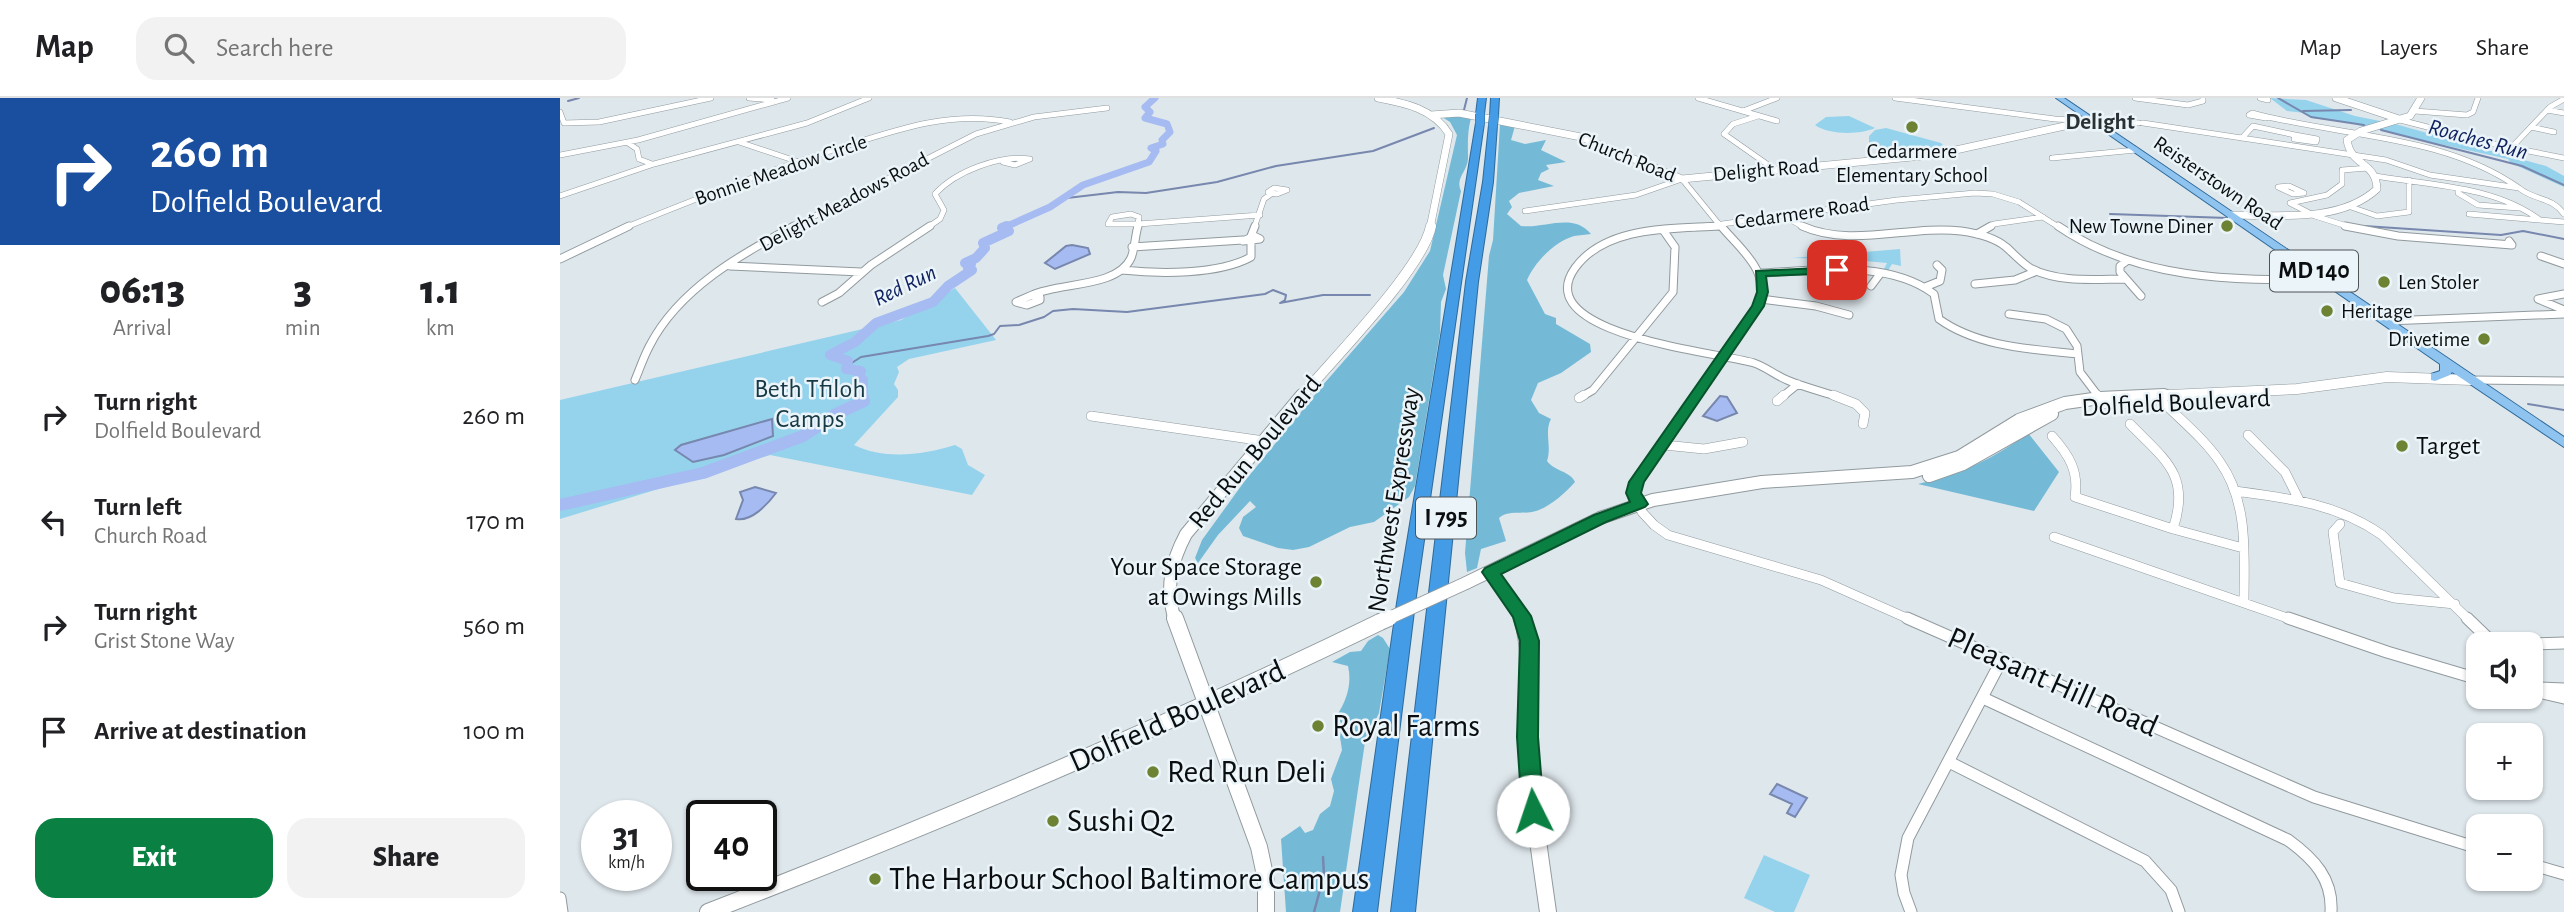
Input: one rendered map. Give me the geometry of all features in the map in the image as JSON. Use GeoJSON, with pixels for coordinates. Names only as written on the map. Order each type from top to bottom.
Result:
{"type":"FeatureCollection","features":[{"type":"Feature","properties":{"kind":"highway","name":"Northwest Expressway"},"geometry":{"type":"LineString","coordinates":[[1403,912],[1472,282],[1487,193],[1487,119],[1482,98]]}},
{"type":"Feature","properties":{"kind":"highway","name":"Northwest Expressway"},"geometry":{"type":"LineString","coordinates":[[1365,912],[1406,603],[1487,119],[1495,98]]}},
{"type":"Feature","properties":{"kind":"main road","name":"Red Run Boulevard"},"geometry":{"type":"LineString","coordinates":[[1266,912],[1266,880],[1259,847],[1205,704],[1172,606],[1168,587],[1170,570],[1179,546],[1194,523],[1403,277],[1425,243],[1431,227],[1450,138],[1444,125],[1431,115],[1378,98]]}},
{"type":"Feature","properties":{"kind":"main road","name":"Reisterstown Road"},"geometry":{"type":"LineString","coordinates":[[2059,98],[2564,443]]}},
{"type":"Feature","properties":{"kind":"main road"},"geometry":{"type":"LineString","coordinates":[[2336,98],[2400,120]]}},
{"type":"Feature","properties":{"kind":"main road"},"geometry":{"type":"LineString","coordinates":[[2231,215],[2310,212],[2348,206],[2367,199],[2378,185],[2375,176],[2353,155],[2346,143],[2353,135],[2400,120],[2415,111],[2421,98]]}},
{"type":"Feature","properties":{"kind":"main road"},"geometry":{"type":"LineString","coordinates":[[1419,109],[1451,113]]}},
{"type":"Feature","properties":{"kind":"main road","name":"Church Road"},"geometry":{"type":"LineString","coordinates":[[1431,115],[1451,113],[1586,138],[1682,179]]}},
{"type":"Feature","properties":{"kind":"main road","name":"Delight Road"},"geometry":{"type":"LineString","coordinates":[[1682,179],[1941,154],[2092,120]]}},
{"type":"Feature","properties":{"kind":"main road"},"geometry":{"type":"LineString","coordinates":[[2435,377],[2446,373],[2446,362]]}},
{"type":"Feature","properties":{"kind":"main road","name":"Dolfield Boulevard"},"geometry":{"type":"LineString","coordinates":[[2160,399],[2297,389],[2387,377],[2435,377],[2475,382]]}},
{"type":"Feature","properties":{"kind":"main road","name":"Dolfield Boulevard"},"geometry":{"type":"LineString","coordinates":[[708,912],[857,855],[1205,704],[1491,572],[1600,518],[1640,504],[1791,486],[1901,481],[1933,475],[1969,463],[2043,418],[2102,401],[2291,396],[2395,383],[2475,382]]}},
{"type":"Feature","properties":{"kind":"main road"},"geometry":{"type":"LineString","coordinates":[[1491,572],[1521,616],[1529,641],[1528,748],[1539,861],[1548,912]]}},
{"type":"Feature","properties":{"kind":"street"},"geometry":{"type":"LineString","coordinates":[[560,112],[564,123],[587,124],[711,98]]}},
{"type":"Feature","properties":{"kind":"street"},"geometry":{"type":"LineString","coordinates":[[749,98],[777,101]]}},
{"type":"Feature","properties":{"kind":"street"},"geometry":{"type":"LineString","coordinates":[[560,155],[628,143],[788,98]]}},
{"type":"Feature","properties":{"kind":"street"},"geometry":{"type":"LineString","coordinates":[[560,196],[654,164],[818,119],[869,98]]}},
{"type":"Feature","properties":{"kind":"street"},"geometry":{"type":"LineString","coordinates":[[1701,99],[1711,98]]}},
{"type":"Feature","properties":{"kind":"street"},"geometry":{"type":"LineString","coordinates":[[1742,111],[1777,98]]}},
{"type":"Feature","properties":{"kind":"street"},"geometry":{"type":"LineString","coordinates":[[1895,98],[2046,119],[2141,123],[2386,160],[2454,180],[2519,188]]}},
{"type":"Feature","properties":{"kind":"street"},"geometry":{"type":"LineString","coordinates":[[2135,98],[2188,105],[2203,102],[2203,98]]}},
{"type":"Feature","properties":{"kind":"street"},"geometry":{"type":"LineString","coordinates":[[2260,98],[2268,100]]}},
{"type":"Feature","properties":{"kind":"street"},"geometry":{"type":"LineString","coordinates":[[2352,103],[2360,102],[2363,98]]}},
{"type":"Feature","properties":{"kind":"street"},"geometry":{"type":"LineString","coordinates":[[2415,111],[2467,115],[2473,112],[2478,98]]}},
{"type":"Feature","properties":{"kind":"street"},"geometry":{"type":"LineString","coordinates":[[1701,99],[1777,121]]}},
{"type":"Feature","properties":{"kind":"street"},"geometry":{"type":"LineString","coordinates":[[2512,147],[2547,110],[2564,99]]}},
{"type":"Feature","properties":{"kind":"street","name":"Delight Meadows Road"},"geometry":{"type":"LineString","coordinates":[[635,380],[651,341],[692,294],[728,266],[771,239],[965,139],[1012,122],[1051,114],[1107,108]]}},
{"type":"Feature","properties":{"kind":"street"},"geometry":{"type":"LineString","coordinates":[[2547,110],[2564,113]]}},
{"type":"Feature","properties":{"kind":"street"},"geometry":{"type":"LineString","coordinates":[[1758,116],[1732,124],[1724,134],[1774,169]]}},
{"type":"Feature","properties":{"kind":"street","name":"Bonnie Meadow Circle"},"geometry":{"type":"LineString","coordinates":[[560,259],[595,241],[797,161],[931,121],[972,117],[1012,122]]}},
{"type":"Feature","properties":{"kind":"street"},"geometry":{"type":"LineString","coordinates":[[2266,118],[2475,162],[2512,181],[2526,194],[2556,203],[2564,214]]}},
{"type":"Feature","properties":{"kind":"street"},"geometry":{"type":"LineString","coordinates":[[2400,120],[2564,158]]}},
{"type":"Feature","properties":{"kind":"street"},"geometry":{"type":"LineString","coordinates":[[2242,138],[2253,127],[2295,134]]}},
{"type":"Feature","properties":{"kind":"street"},"geometry":{"type":"LineString","coordinates":[[2531,127],[2554,132]]}},
{"type":"Feature","properties":{"kind":"street"},"geometry":{"type":"LineString","coordinates":[[739,142],[797,161]]}},
{"type":"Feature","properties":{"kind":"street"},"geometry":{"type":"LineString","coordinates":[[628,143],[638,149],[639,159],[654,164]]}},
{"type":"Feature","properties":{"kind":"street"},"geometry":{"type":"LineString","coordinates":[[2052,158],[2136,150]]}},
{"type":"Feature","properties":{"kind":"street"},"geometry":{"type":"LineString","coordinates":[[822,302],[839,293],[861,272],[940,219],[944,209],[935,194],[943,185],[971,170],[1003,162]]}},
{"type":"Feature","properties":{"kind":"street"},"geometry":{"type":"LineString","coordinates":[[2370,169],[2342,170],[2342,184],[2327,195],[2290,202],[2337,223],[2392,237],[2512,245],[2509,241]]}},
{"type":"Feature","properties":{"kind":"street"},"geometry":{"type":"LineString","coordinates":[[2375,176],[2506,199],[2526,208],[2540,220]]}},
{"type":"Feature","properties":{"kind":"street","name":"Delight Road"},"geometry":{"type":"LineString","coordinates":[[1525,211],[1636,195],[1682,179]]}},
{"type":"Feature","properties":{"kind":"street","name":"Church Road"},"geometry":{"type":"LineString","coordinates":[[1682,179],[1760,273]]}},
{"type":"Feature","properties":{"kind":"street"},"geometry":{"type":"LineString","coordinates":[[2348,206],[2377,216],[2409,212],[2409,180]]}},
{"type":"Feature","properties":{"kind":"street"},"geometry":{"type":"LineString","coordinates":[[2002,195],[2012,187]]}},
{"type":"Feature","properties":{"kind":"street"},"geometry":{"type":"LineString","coordinates":[[2459,189],[2458,193],[2473,204],[2526,208]]}},
{"type":"Feature","properties":{"kind":"street","name":"Cedarmere Road"},"geometry":{"type":"LineString","coordinates":[[1663,230],[1721,225],[1869,203],[1967,193],[2002,195],[2017,200],[2091,247],[2128,260],[2178,271],[2244,279],[2325,279]]}},
{"type":"Feature","properties":{"kind":"street"},"geometry":{"type":"LineString","coordinates":[[2304,193],[2312,197]]}},
{"type":"Feature","properties":{"kind":"street"},"geometry":{"type":"LineString","coordinates":[[1032,295],[1046,289],[1082,284],[1122,270],[1145,273],[1233,265],[1251,257],[1251,239],[1264,199],[1271,194]]}},
{"type":"Feature","properties":{"kind":"street"},"geometry":{"type":"LineString","coordinates":[[1122,270],[1129,261],[1138,224],[1139,217],[1134,214],[1113,216],[1108,222],[1112,225],[1138,224],[1260,215]]}},
{"type":"Feature","properties":{"kind":"street"},"geometry":{"type":"LineString","coordinates":[[2469,214],[2564,222]]}},
{"type":"Feature","properties":{"kind":"street"},"geometry":{"type":"LineString","coordinates":[[1784,216],[1808,231],[1831,236],[1930,229],[1977,234],[2001,244],[2037,271],[2067,278],[2125,279]]}},
{"type":"Feature","properties":{"kind":"street"},"geometry":{"type":"LineString","coordinates":[[1977,234],[1994,224],[2043,217]]}},
{"type":"Feature","properties":{"kind":"street"},"geometry":{"type":"LineString","coordinates":[[1578,398],[1593,390],[1636,338],[1673,292],[1675,247],[1663,230],[1626,236],[1601,246],[1578,264],[1568,279],[1569,295],[1583,312],[1609,328],[1636,338],[1760,365],[1798,384],[1857,404],[1865,413],[1863,424]]}},
{"type":"Feature","properties":{"kind":"street"},"geometry":{"type":"LineString","coordinates":[[1132,247],[1251,239]]}},
{"type":"Feature","properties":{"kind":"street"},"geometry":{"type":"LineString","coordinates":[[2541,256],[2564,264]]}},
{"type":"Feature","properties":{"kind":"street"},"geometry":{"type":"LineString","coordinates":[[2128,260],[2119,268],[2141,296]]}},
{"type":"Feature","properties":{"kind":"street"},"geometry":{"type":"LineString","coordinates":[[1925,287],[1940,281],[1941,270],[1937,265]]}},
{"type":"Feature","properties":{"kind":"street"},"geometry":{"type":"LineString","coordinates":[[728,266],[861,272]]}},
{"type":"Feature","properties":{"kind":"street"},"geometry":{"type":"LineString","coordinates":[[1640,504],[1633,488],[1761,299],[1760,273],[1837,270],[1880,274],[1925,287],[1938,301],[1939,319],[1952,329],[2025,347],[2077,354]]}},
{"type":"Feature","properties":{"kind":"street"},"geometry":{"type":"LineString","coordinates":[[1975,284],[2015,280],[2037,271]]}},
{"type":"Feature","properties":{"kind":"street"},"geometry":{"type":"LineString","coordinates":[[1871,286],[1880,274]]}},
{"type":"Feature","properties":{"kind":"street"},"geometry":{"type":"LineString","coordinates":[[2564,294],[2538,299],[2564,312]]}},
{"type":"Feature","properties":{"kind":"street"},"geometry":{"type":"LineString","coordinates":[[1761,299],[1816,306],[1850,315]]}},
{"type":"Feature","properties":{"kind":"street"},"geometry":{"type":"LineString","coordinates":[[2387,321],[2564,312]]}},
{"type":"Feature","properties":{"kind":"street"},"geometry":{"type":"LineString","coordinates":[[2009,314],[2046,319],[2059,324],[2075,340],[2080,372],[2102,401]]}},
{"type":"Feature","properties":{"kind":"street"},"geometry":{"type":"LineString","coordinates":[[2475,382],[2564,381]]}},
{"type":"Feature","properties":{"kind":"street"},"geometry":{"type":"LineString","coordinates":[[1777,401],[1798,384]]}},
{"type":"Feature","properties":{"kind":"street"},"geometry":{"type":"LineString","coordinates":[[2160,399],[2221,463],[2235,491],[2241,518],[2244,603]]}},
{"type":"Feature","properties":{"kind":"street"},"geometry":{"type":"LineString","coordinates":[[1091,416],[1264,441]]}},
{"type":"Feature","properties":{"kind":"street"},"geometry":{"type":"LineString","coordinates":[[2130,424],[2165,462],[2179,484],[2182,502],[2173,529]]}},
{"type":"Feature","properties":{"kind":"street"},"geometry":{"type":"LineString","coordinates":[[2248,435],[2285,472],[2298,500]]}},
{"type":"Feature","properties":{"kind":"street"},"geometry":{"type":"LineString","coordinates":[[2052,436],[2069,455],[2077,470],[2075,497],[2173,529],[2243,548]]}},
{"type":"Feature","properties":{"kind":"street"},"geometry":{"type":"LineString","coordinates":[[1664,445],[1704,449],[1743,442]]}},
{"type":"Feature","properties":{"kind":"street"},"geometry":{"type":"LineString","coordinates":[[2235,491],[2298,500],[2346,513],[2374,529],[2482,632]]}},
{"type":"Feature","properties":{"kind":"street","name":"Pleasant Hill Road"},"geometry":{"type":"LineString","coordinates":[[1640,504],[1653,526],[1666,535],[1821,580],[2314,797],[2466,844]]}},
{"type":"Feature","properties":{"kind":"street"},"geometry":{"type":"LineString","coordinates":[[2340,524],[2333,532],[2340,583],[2394,598],[2455,604]]}},
{"type":"Feature","properties":{"kind":"street"},"geometry":{"type":"LineString","coordinates":[[2054,537],[2418,663],[2466,676]]}},
{"type":"Feature","properties":{"kind":"street"},"geometry":{"type":"LineString","coordinates":[[2543,644],[2564,643]]}},
{"type":"Feature","properties":{"kind":"street"},"geometry":{"type":"LineString","coordinates":[[1910,912],[1900,882],[1899,865],[1902,853],[1998,667]]}},
{"type":"Feature","properties":{"kind":"street"},"geometry":{"type":"LineString","coordinates":[[2543,689],[2564,689]]}},
{"type":"Feature","properties":{"kind":"street"},"geometry":{"type":"LineString","coordinates":[[2543,692],[2564,698]]}},
{"type":"Feature","properties":{"kind":"street"},"geometry":{"type":"LineString","coordinates":[[1983,698],[2288,839],[2310,857],[2324,874],[2332,895],[2331,912]]}},
{"type":"Feature","properties":{"kind":"street"},"geometry":{"type":"LineString","coordinates":[[1949,762],[2145,861],[2165,881],[2174,895],[2179,912]]}},
{"type":"Feature","properties":{"kind":"street"},"geometry":{"type":"LineString","coordinates":[[2543,868],[2564,874]]}},
{"type":"Feature","properties":{"kind":"street"},"geometry":{"type":"LineString","coordinates":[[560,898],[562,912]]}},
{"type":"Feature","properties":{"kind":"green space"},"geometry":{"type":"Polygon","coordinates":[[[2270,98],[2306,100],[2355,116],[2395,124],[2546,166],[2564,176],[2564,187],[2511,163],[2508,159],[2358,125],[2360,124],[2312,118],[2305,113],[2287,111],[2270,98]]]}},
{"type":"Feature","properties":{"kind":"green space"},"geometry":{"type":"Polygon","coordinates":[[[1849,116],[1875,128],[1844,133],[1828,131],[1815,125],[1826,117],[1849,116]]]}},
{"type":"Feature","properties":{"kind":"green space"},"geometry":{"type":"Polygon","coordinates":[[[1886,128],[1943,145],[1906,151],[1886,149],[1869,143],[1869,136],[1875,130],[1886,128]]]}},
{"type":"Feature","properties":{"kind":"green space"},"geometry":{"type":"Polygon","coordinates":[[[1900,249],[1901,266],[1892,264],[1886,274],[1882,273],[1887,263],[1792,258],[1900,249]]]}},
{"type":"Feature","properties":{"kind":"green space","name":"Beth Tfiloh Camps"},"geometry":{"type":"Polygon","coordinates":[[[955,288],[996,340],[909,359],[897,367],[899,372],[894,384],[898,397],[854,445],[878,453],[904,454],[955,445],[962,449],[968,465],[985,475],[972,495],[770,455],[560,519],[560,400],[901,320],[955,288]]]}},
{"type":"Feature","properties":{"kind":"green space"},"geometry":{"type":"Polygon","coordinates":[[[1764,855],[1810,875],[1794,912],[1775,912],[1744,898],[1764,855]]]}},
{"type":"Feature","properties":{"kind":"shaded area"},"geometry":{"type":"Polygon","coordinates":[[[1447,114],[1471,118],[1468,159],[1459,182],[1461,191],[1443,275],[1446,289],[1441,302],[1440,333],[1415,486],[1409,497],[1374,522],[1350,527],[1309,547],[1293,550],[1278,548],[1243,536],[1239,528],[1243,517],[1256,507],[1250,501],[1218,535],[1198,563],[1195,558],[1202,540],[1244,482],[1322,386],[1404,292],[1430,251],[1457,135],[1450,122],[1442,117],[1447,114]]]}},
{"type":"Feature","properties":{"kind":"shaded area"},"geometry":{"type":"Polygon","coordinates":[[[1500,124],[1515,126],[1511,140],[1525,144],[1546,140],[1541,150],[1566,162],[1546,165],[1549,169],[1541,173],[1538,180],[1554,186],[1519,193],[1509,201],[1512,207],[1507,214],[1521,226],[1576,224],[1591,234],[1574,236],[1552,248],[1535,266],[1527,280],[1545,314],[1556,318],[1556,324],[1590,344],[1591,352],[1561,373],[1538,383],[1531,400],[1539,413],[1551,419],[1547,461],[1570,475],[1575,482],[1544,508],[1506,514],[1499,518],[1506,541],[1481,549],[1477,568],[1467,572],[1465,553],[1489,256],[1493,240],[1500,124]]]}},
{"type":"Feature","properties":{"kind":"shaded area"},"geometry":{"type":"Polygon","coordinates":[[[1066,246],[1088,248],[1090,254],[1055,269],[1045,263],[1066,246]]]}},
{"type":"Feature","properties":{"kind":"shaded area"},"geometry":{"type":"Polygon","coordinates":[[[1720,396],[1727,397],[1737,413],[1717,421],[1703,416],[1720,396]]]}},
{"type":"Feature","properties":{"kind":"shaded area"},"geometry":{"type":"Polygon","coordinates":[[[772,419],[773,436],[724,455],[693,462],[675,450],[681,445],[772,419]]]}},
{"type":"Feature","properties":{"kind":"shaded area"},"geometry":{"type":"Polygon","coordinates":[[[2028,433],[2059,472],[2034,511],[1918,484],[1976,464],[2002,451],[2028,433]]]}},
{"type":"Feature","properties":{"kind":"shaded area"},"geometry":{"type":"Polygon","coordinates":[[[755,487],[776,493],[753,515],[736,519],[743,500],[740,492],[755,487]]]}},
{"type":"Feature","properties":{"kind":"shaded area"},"geometry":{"type":"Polygon","coordinates":[[[1378,635],[1390,649],[1379,713],[1365,742],[1340,912],[1286,912],[1281,839],[1300,826],[1305,833],[1313,830],[1320,814],[1330,806],[1334,791],[1331,779],[1342,750],[1342,725],[1337,715],[1348,691],[1349,672],[1348,666],[1332,662],[1350,652],[1361,651],[1368,641],[1378,635]]]}},
{"type":"Feature","properties":{"kind":"shaded area"},"geometry":{"type":"Polygon","coordinates":[[[1777,784],[1807,798],[1795,817],[1787,813],[1792,804],[1770,794],[1777,784]]]}},
{"type":"Feature","properties":{"kind":"waterway"},"geometry":{"type":"LineString","coordinates":[[568,101],[579,98]]}},
{"type":"Feature","properties":{"kind":"waterway","name":"Red Run"},"geometry":{"type":"LineString","coordinates":[[1003,228],[1050,207],[1083,185],[1149,162],[1156,151],[1151,148],[1163,144],[1162,140],[1170,132],[1167,124],[1145,118],[1150,112],[1145,107],[1155,98]]}},
{"type":"Feature","properties":{"kind":"waterway"},"geometry":{"type":"LineString","coordinates":[[1464,110],[1467,98]]}},
{"type":"Feature","properties":{"kind":"waterway","name":"Roaches Run"},"geometry":{"type":"LineString","coordinates":[[2278,98],[2311,117],[2364,125]]}},
{"type":"Feature","properties":{"kind":"waterway"},"geometry":{"type":"LineString","coordinates":[[2303,111],[2351,110]]}},
{"type":"Feature","properties":{"kind":"waterway"},"geometry":{"type":"LineString","coordinates":[[1067,198],[1118,192],[1146,193],[1217,182],[1276,166],[1373,151],[1434,128]]}},
{"type":"Feature","properties":{"kind":"waterway","name":"Roaches Run"},"geometry":{"type":"LineString","coordinates":[[2381,130],[2522,166],[2564,185]]}},
{"type":"Feature","properties":{"kind":"waterway"},"geometry":{"type":"LineString","coordinates":[[2110,214],[2228,218]]}},
{"type":"Feature","properties":{"kind":"waterway","name":"Red Run"},"geometry":{"type":"LineString","coordinates":[[863,397],[863,380],[858,378],[861,371],[846,369],[848,361],[830,355],[855,342],[876,323],[933,302],[948,286],[972,270],[968,268],[971,264],[965,263],[976,258],[985,248],[983,243],[1009,231],[1002,228],[1007,226]]}},
{"type":"Feature","properties":{"kind":"waterway"},"geometry":{"type":"LineString","coordinates":[[2364,226],[2501,235],[2523,231],[2564,239]]}},
{"type":"Feature","properties":{"kind":"waterway"},"geometry":{"type":"LineString","coordinates":[[847,366],[861,357],[988,336],[994,334],[1000,326],[1019,325],[1044,317],[1053,311],[1073,309],[1127,312],[1265,294],[1273,290],[1286,295],[1285,300],[1280,303],[1323,295],[1370,295]]}},
{"type":"Feature","properties":{"kind":"waterway","name":"Red Run"},"geometry":{"type":"LineString","coordinates":[[560,505],[703,473],[803,436],[836,414],[864,401],[862,395]]}},
{"type":"Feature","properties":{"kind":"waterway"},"geometry":{"type":"LineString","coordinates":[[2528,404],[2564,410]]}},
{"type":"Feature","properties":{"kind":"waterway"},"geometry":{"type":"LineString","coordinates":[[1314,912],[1324,875],[1323,857]]}},
{"type":"Feature","properties":{"kind":"place","name":"Cedarmere Elementary School"},"geometry":{"type":"Point","coordinates":[1912,127]}},
{"type":"Feature","properties":{"kind":"place","name":"New Towne Diner"},"geometry":{"type":"Point","coordinates":[2227,226]}},
{"type":"Feature","properties":{"kind":"place","name":"Len Stoler"},"geometry":{"type":"Point","coordinates":[2384,282]}},
{"type":"Feature","properties":{"kind":"place","name":"Heritage"},"geometry":{"type":"Point","coordinates":[2327,311]}},
{"type":"Feature","properties":{"kind":"place","name":"Drivetime"},"geometry":{"type":"Point","coordinates":[2484,339]}},
{"type":"Feature","properties":{"kind":"place","name":"Target"},"geometry":{"type":"Point","coordinates":[2402,446]}},
{"type":"Feature","properties":{"kind":"place","name":"Your Space Storage at Owings Mills"},"geometry":{"type":"Point","coordinates":[1316,582]}},
{"type":"Feature","properties":{"kind":"place","name":"Royal Farms"},"geometry":{"type":"Point","coordinates":[1318,726]}},
{"type":"Feature","properties":{"kind":"place","name":"Red Run Deli"},"geometry":{"type":"Point","coordinates":[1153,772]}},
{"type":"Feature","properties":{"kind":"place","name":"Sushi Q2"},"geometry":{"type":"Point","coordinates":[1053,821]}},
{"type":"Feature","properties":{"kind":"place","name":"The Harbour School Baltimore Campus"},"geometry":{"type":"Point","coordinates":[875,879]}},
{"type":"Feature","properties":{"kind":"district","name":"Delight"},"geometry":{"type":"Point","coordinates":[2100,122]}},
{"type":"Feature","properties":{"kind":"route"},"geometry":{"type":"LineString","coordinates":[[1533,811],[1528,737],[1529,641],[1521,616],[1491,572],[1600,518],[1640,504],[1635,498],[1633,488],[1758,306],[1763,292],[1760,273],[1837,270]]}}]}
